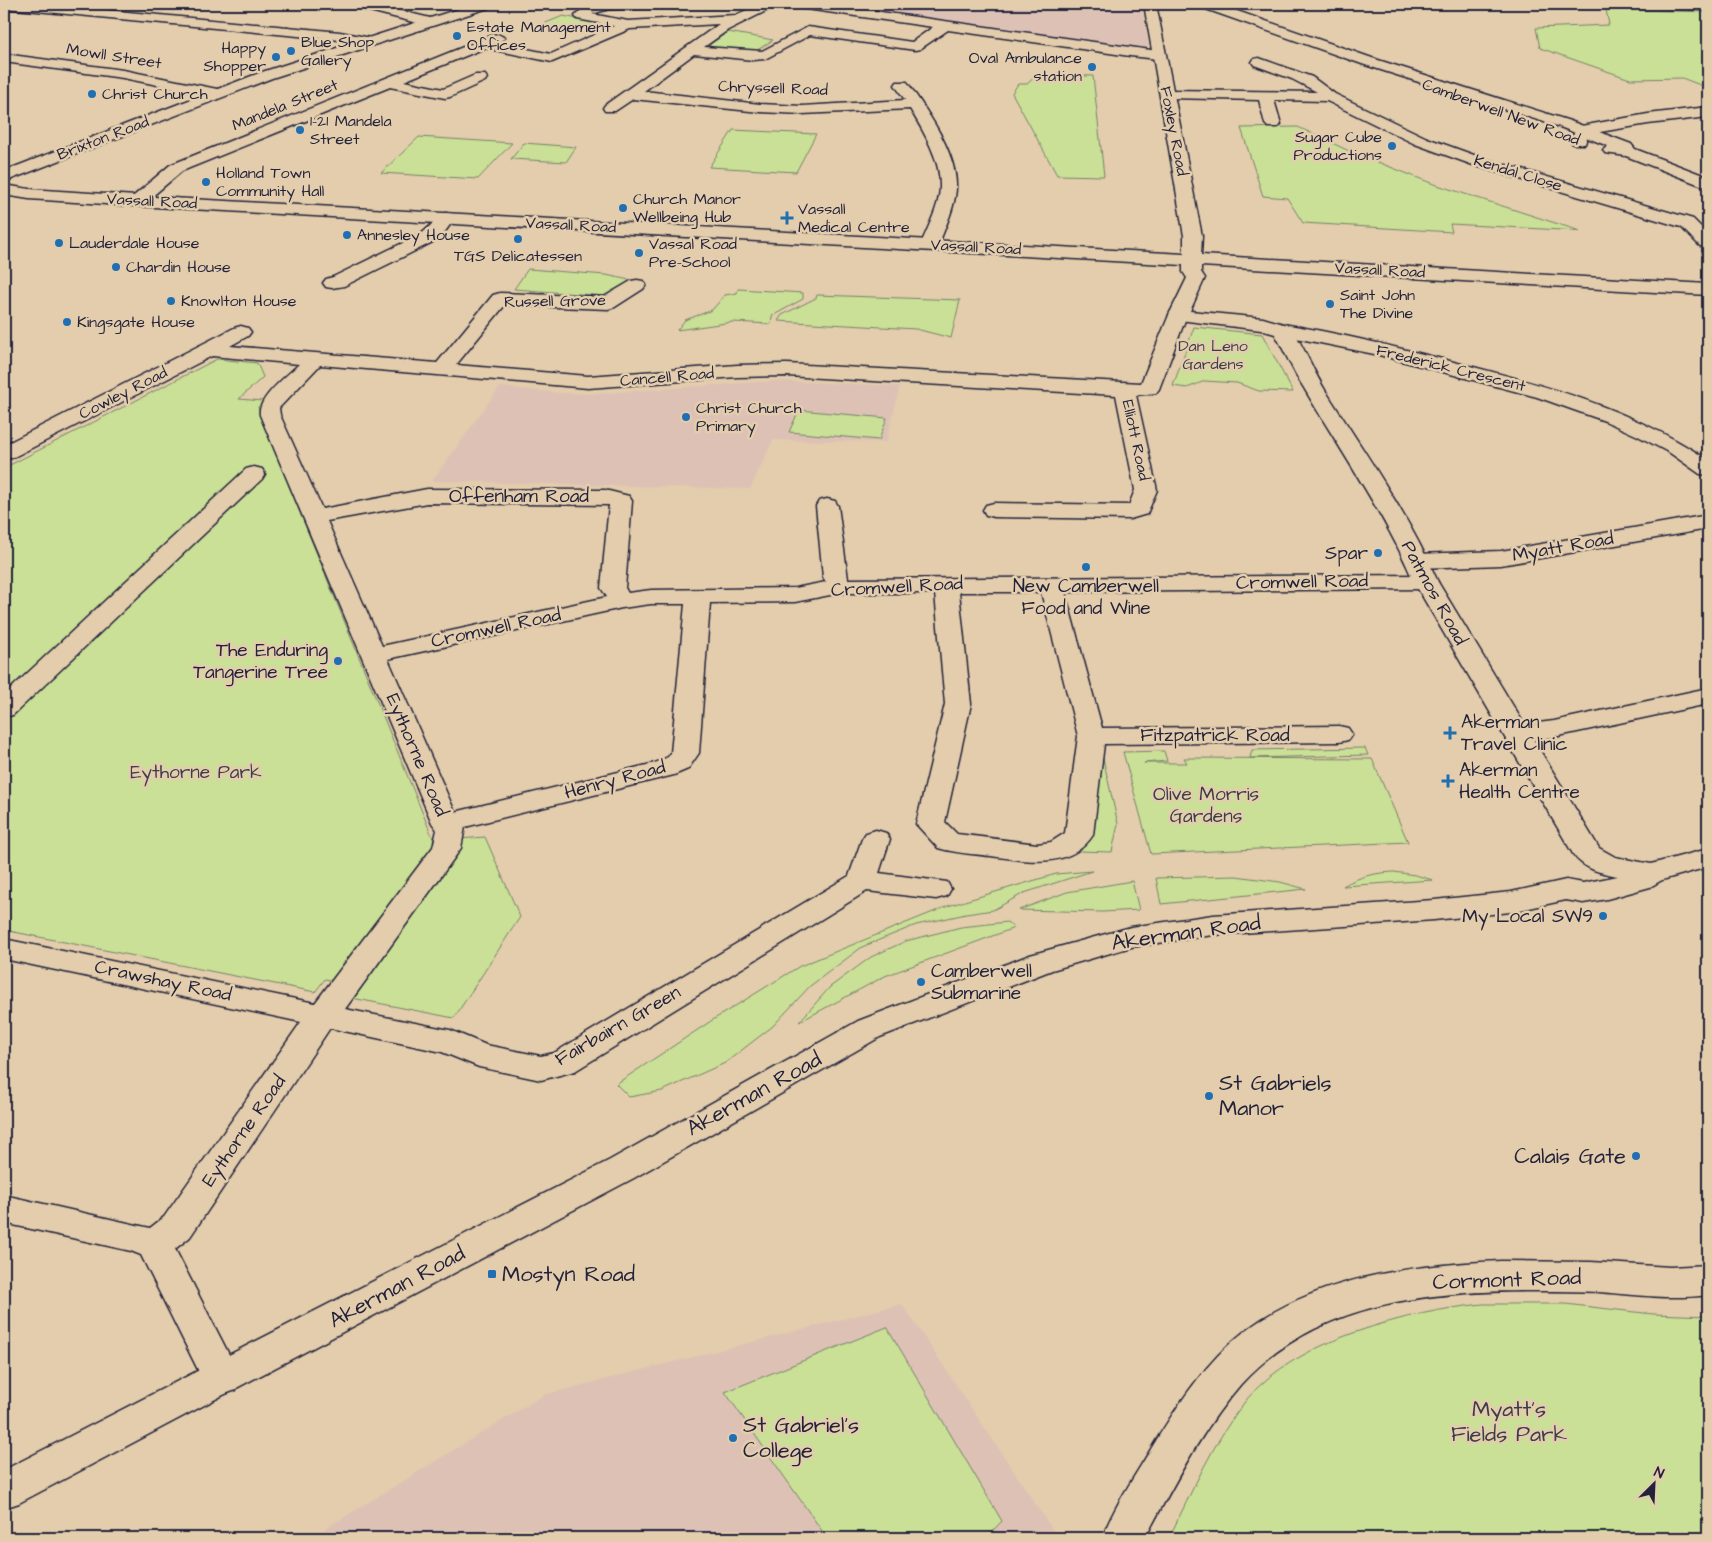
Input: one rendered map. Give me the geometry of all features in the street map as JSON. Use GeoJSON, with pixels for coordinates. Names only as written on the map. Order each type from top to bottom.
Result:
{"type":"FeatureCollection","features":[{"type":"Feature","properties":{"kind":"main road"},"geometry":{"type":"LineString","coordinates":[[4,4],[340,36],[366,41]]}},
{"type":"Feature","properties":{"kind":"main road"},"geometry":{"type":"LineString","coordinates":[[359,4],[429,22]]}},
{"type":"Feature","properties":{"kind":"main road","name":"Brixton Road"},"geometry":{"type":"LineString","coordinates":[[4,177],[218,93],[366,41],[486,4]]}},
{"type":"Feature","properties":{"kind":"main road"},"geometry":{"type":"LineString","coordinates":[[640,4],[598,7],[584,13],[582,16],[628,25],[741,19]]}},
{"type":"Feature","properties":{"kind":"main road"},"geometry":{"type":"LineString","coordinates":[[610,108],[723,27],[770,4]]}},
{"type":"Feature","properties":{"kind":"main road"},"geometry":{"type":"LineString","coordinates":[[799,4],[1158,55]]}},
{"type":"Feature","properties":{"kind":"main road","name":"Foxley Road"},"geometry":{"type":"LineString","coordinates":[[1150,4],[1193,236],[1193,265]]}},
{"type":"Feature","properties":{"kind":"main road","name":"Camberwell New Road"},"geometry":{"type":"LineString","coordinates":[[1205,4],[1377,65],[1378,68],[1433,88],[1580,136],[1606,140],[1625,147],[1629,152]]}},
{"type":"Feature","properties":{"kind":"main road","name":"Mandela Street"},"geometry":{"type":"LineString","coordinates":[[136,201],[176,168],[491,41],[552,58],[628,25]]}},
{"type":"Feature","properties":{"kind":"main road"},"geometry":{"type":"LineString","coordinates":[[692,50],[753,56],[765,55],[808,31],[915,46],[946,25]]}},
{"type":"Feature","properties":{"kind":"main road","name":"Mowll Street"},"geometry":{"type":"LineString","coordinates":[[4,58],[123,74],[218,93]]}},
{"type":"Feature","properties":{"kind":"main road","name":"Kendal Close"},"geometry":{"type":"LineString","coordinates":[[1259,62],[1310,82],[1324,90],[1330,97],[1422,141],[1480,162],[1687,223],[1706,242]]}},
{"type":"Feature","properties":{"kind":"main road"},"geometry":{"type":"LineString","coordinates":[[430,100],[480,78]]}},
{"type":"Feature","properties":{"kind":"main road"},"geometry":{"type":"LineString","coordinates":[[389,82],[445,94]]}},
{"type":"Feature","properties":{"kind":"main road"},"geometry":{"type":"LineString","coordinates":[[902,85],[915,104],[945,162],[948,191],[930,244]]}},
{"type":"Feature","properties":{"kind":"main road","name":"Chryssell Road"},"geometry":{"type":"LineString","coordinates":[[630,94],[760,108],[802,110],[915,104]]}},
{"type":"Feature","properties":{"kind":"main road","name":"Kendal Close"},"geometry":{"type":"LineString","coordinates":[[1168,94],[1330,97]]}},
{"type":"Feature","properties":{"kind":"main road"},"geometry":{"type":"LineString","coordinates":[[1266,97],[1273,124]]}},
{"type":"Feature","properties":{"kind":"main road"},"geometry":{"type":"LineString","coordinates":[[1580,136],[1648,119],[1708,112]]}},
{"type":"Feature","properties":{"kind":"main road"},"geometry":{"type":"LineString","coordinates":[[1606,140],[1708,120]]}},
{"type":"Feature","properties":{"kind":"main road","name":"Camberwell New Road"},"geometry":{"type":"LineString","coordinates":[[1580,136],[1602,148],[1629,152],[1708,183]]}},
{"type":"Feature","properties":{"kind":"main road","name":"Vassall Road"},"geometry":{"type":"LineString","coordinates":[[4,190],[30,194],[136,201],[930,244],[1193,265],[1708,289]]}},
{"type":"Feature","properties":{"kind":"main road"},"geometry":{"type":"LineString","coordinates":[[332,283],[425,239],[435,233],[446,218]]}},
{"type":"Feature","properties":{"kind":"main road","name":"Elliott Road"},"geometry":{"type":"LineString","coordinates":[[994,510],[1031,509],[1130,512],[1139,508],[1146,490],[1125,389],[1148,389],[1178,314],[1196,278],[1192,272],[1193,265]]}},
{"type":"Feature","properties":{"kind":"main road","name":"Russell Grove"},"geometry":{"type":"LineString","coordinates":[[441,371],[500,298],[608,302],[637,285]]}},
{"type":"Feature","properties":{"kind":"main road","name":"Frederick Crescent"},"geometry":{"type":"LineString","coordinates":[[1178,314],[1263,324],[1283,330],[1337,339],[1548,392],[1619,418],[1682,451],[1708,470]]}},
{"type":"Feature","properties":{"kind":"main road","name":"Patmos Road"},"geometry":{"type":"LineString","coordinates":[[1283,330],[1313,387],[1375,487],[1422,572],[1588,854]]}},
{"type":"Feature","properties":{"kind":"main road","name":"Cowley Road"},"geometry":{"type":"LineString","coordinates":[[4,453],[241,332]]}},
{"type":"Feature","properties":{"kind":"main road","name":"Cancell Road"},"geometry":{"type":"LineString","coordinates":[[209,350],[560,380],[614,382],[741,371],[787,370],[1125,389]]}},
{"type":"Feature","properties":{"kind":"main road","name":"Eythorne Road"},"geometry":{"type":"LineString","coordinates":[[154,1245],[177,1227],[322,1016],[447,848],[451,833],[450,826],[446,823],[269,408],[272,402],[316,358]]}},
{"type":"Feature","properties":{"kind":"main road"},"geometry":{"type":"LineString","coordinates":[[4,709],[254,474]]}},
{"type":"Feature","properties":{"kind":"main road","name":"Offenham Road"},"geometry":{"type":"LineString","coordinates":[[315,517],[427,496],[605,496],[616,499],[621,501],[613,588],[622,601]]}},
{"type":"Feature","properties":{"kind":"main road"},"geometry":{"type":"LineString","coordinates":[[827,506],[835,578],[840,586]]}},
{"type":"Feature","properties":{"kind":"main road","name":"Myatt Road"},"geometry":{"type":"LineString","coordinates":[[1422,572],[1708,522]]}},
{"type":"Feature","properties":{"kind":"main road","name":"Cromwell Road"},"geometry":{"type":"LineString","coordinates":[[374,655],[622,601],[651,597],[795,595],[840,586],[1050,584],[1422,572]]}},
{"type":"Feature","properties":{"kind":"main road"},"geometry":{"type":"LineString","coordinates":[[946,584],[958,704],[930,824],[948,842],[1037,852],[1057,850],[1074,841],[1079,835],[1082,823],[1091,736],[1050,584]]}},
{"type":"Feature","properties":{"kind":"main road","name":"Henry Road"},"geometry":{"type":"LineString","coordinates":[[446,823],[664,770],[678,763],[685,754],[698,597]]}},
{"type":"Feature","properties":{"kind":"main road"},"geometry":{"type":"LineString","coordinates":[[1516,733],[1554,729],[1708,696]]}},
{"type":"Feature","properties":{"kind":"main road","name":"Fitzpatrick Road"},"geometry":{"type":"LineString","coordinates":[[1091,736],[1339,734]]}},
{"type":"Feature","properties":{"kind":"main road"},"geometry":{"type":"LineString","coordinates":[[876,839],[862,881],[936,890]]}},
{"type":"Feature","properties":{"kind":"main road"},"geometry":{"type":"LineString","coordinates":[[1566,890],[1573,874],[1588,854],[1607,865],[1652,873]]}},
{"type":"Feature","properties":{"kind":"main road","name":"Akerman Road"},"geometry":{"type":"LineString","coordinates":[[4,1490],[614,1173],[870,1029],[1041,962],[1131,937],[1213,925],[1434,910],[1512,902],[1566,890],[1583,893],[1640,880],[1652,873],[1708,858]]}},
{"type":"Feature","properties":{"kind":"main road","name":"Fairbairn Green"},"geometry":{"type":"LineString","coordinates":[[322,1016],[450,1042],[488,1058],[540,1068],[552,1066],[563,1062],[862,881]]}},
{"type":"Feature","properties":{"kind":"main road","name":"Crawshay Road"},"geometry":{"type":"LineString","coordinates":[[4,949],[211,991],[322,1016]]}},
{"type":"Feature","properties":{"kind":"main road"},"geometry":{"type":"LineString","coordinates":[[4,1209],[137,1238],[154,1245],[222,1378]]}},
{"type":"Feature","properties":{"kind":"main road","name":"Cormont Road"},"geometry":{"type":"LineString","coordinates":[[1123,1538],[1180,1436],[1228,1371],[1264,1337],[1310,1311],[1382,1289],[1447,1279],[1489,1276],[1604,1278],[1683,1284],[1708,1280]]}},
{"type":"Feature","properties":{"kind":"shaded area"},"geometry":{"type":"Polygon","coordinates":[[[824,4],[1141,4],[1149,46],[1145,50],[1118,48],[824,4]]]}},
{"type":"Feature","properties":{"kind":"shaded area","name":"Christ Church Primary"},"geometry":{"type":"Polygon","coordinates":[[[775,381],[900,386],[886,442],[773,440],[750,489],[432,481],[500,387],[590,394],[775,381]]]}},
{"type":"Feature","properties":{"kind":"shaded area","name":"St Gabriel's College"},"geometry":{"type":"Polygon","coordinates":[[[902,1304],[1058,1538],[310,1538],[544,1395],[902,1304]]]}},
{"type":"Feature","properties":{"kind":"green space"},"geometry":{"type":"Polygon","coordinates":[[[1564,4],[1708,4],[1708,11],[1564,4]]]}},
{"type":"Feature","properties":{"kind":"green space"},"geometry":{"type":"Polygon","coordinates":[[[1606,9],[1708,12],[1708,88],[1682,78],[1630,79],[1540,48],[1536,28],[1609,25],[1606,9]]]}},
{"type":"Feature","properties":{"kind":"green space"},"geometry":{"type":"Polygon","coordinates":[[[563,16],[599,23],[577,32],[541,25],[563,16]]]}},
{"type":"Feature","properties":{"kind":"green space"},"geometry":{"type":"Polygon","coordinates":[[[728,32],[773,40],[756,51],[714,48],[709,45],[728,32]]]}},
{"type":"Feature","properties":{"kind":"green space"},"geometry":{"type":"Polygon","coordinates":[[[1037,75],[1093,76],[1104,176],[1057,175],[1012,93],[1018,84],[1027,84],[1037,75]]]}},
{"type":"Feature","properties":{"kind":"green space"},"geometry":{"type":"Polygon","coordinates":[[[1298,127],[1347,150],[1431,183],[1580,231],[1450,224],[1452,232],[1303,223],[1287,198],[1263,196],[1241,128],[1298,127]]]}},
{"type":"Feature","properties":{"kind":"green space"},"geometry":{"type":"Polygon","coordinates":[[[733,130],[816,134],[796,172],[709,167],[733,130]]]}},
{"type":"Feature","properties":{"kind":"green space"},"geometry":{"type":"Polygon","coordinates":[[[419,137],[512,143],[478,179],[381,173],[419,137]]]}},
{"type":"Feature","properties":{"kind":"green space"},"geometry":{"type":"Polygon","coordinates":[[[524,143],[576,147],[566,162],[511,159],[524,143]]]}},
{"type":"Feature","properties":{"kind":"green space"},"geometry":{"type":"Polygon","coordinates":[[[528,269],[606,275],[634,281],[607,296],[514,289],[528,269]]]}},
{"type":"Feature","properties":{"kind":"green space"},"geometry":{"type":"Polygon","coordinates":[[[738,289],[803,293],[803,299],[772,316],[771,324],[733,322],[677,330],[685,320],[712,310],[725,295],[737,293],[738,289]]]}},
{"type":"Feature","properties":{"kind":"green space"},"geometry":{"type":"Polygon","coordinates":[[[817,295],[960,300],[951,338],[916,329],[778,321],[782,315],[816,298],[817,295]]]}},
{"type":"Feature","properties":{"kind":"green space","name":"Dan Leno Gardens"},"geometry":{"type":"Polygon","coordinates":[[[1194,327],[1262,334],[1293,392],[1259,391],[1237,383],[1205,381],[1187,388],[1173,386],[1194,327]]]}},
{"type":"Feature","properties":{"kind":"green space","name":"Eythorne Park"},"geometry":{"type":"Polygon","coordinates":[[[217,359],[257,363],[263,377],[239,399],[263,401],[258,407],[259,412],[434,841],[485,837],[520,917],[454,1018],[352,998],[359,986],[325,979],[315,992],[4,930],[4,468],[217,359]]]}},
{"type":"Feature","properties":{"kind":"green space"},"geometry":{"type":"Polygon","coordinates":[[[799,410],[887,418],[879,440],[789,432],[799,410]]]}},
{"type":"Feature","properties":{"kind":"green space"},"geometry":{"type":"Polygon","coordinates":[[[1365,748],[1368,755],[1250,758],[1252,750],[1365,748]]]}},
{"type":"Feature","properties":{"kind":"green space","name":"Olive Morris Gardens"},"geometry":{"type":"Polygon","coordinates":[[[1164,751],[1167,761],[1144,763],[1187,763],[1184,758],[1372,759],[1408,842],[1151,854],[1123,752],[1164,751]]]}},
{"type":"Feature","properties":{"kind":"green space"},"geometry":{"type":"Polygon","coordinates":[[[1102,754],[1118,824],[1112,852],[1080,851],[1092,838],[1102,754]]]}},
{"type":"Feature","properties":{"kind":"green space"},"geometry":{"type":"Polygon","coordinates":[[[1092,871],[1024,893],[993,910],[916,925],[862,947],[810,986],[773,1026],[725,1063],[662,1091],[629,1097],[616,1084],[711,1021],[800,966],[948,906],[1056,874],[1092,871]]]}},
{"type":"Feature","properties":{"kind":"green space"},"geometry":{"type":"Polygon","coordinates":[[[1394,872],[1433,880],[1343,886],[1368,876],[1394,872]]]}},
{"type":"Feature","properties":{"kind":"green space"},"geometry":{"type":"Polygon","coordinates":[[[1236,876],[1280,882],[1306,889],[1161,904],[1156,878],[1236,876]]]}},
{"type":"Feature","properties":{"kind":"green space"},"geometry":{"type":"Polygon","coordinates":[[[1132,881],[1139,910],[1102,912],[1019,910],[1067,892],[1132,881]]]}},
{"type":"Feature","properties":{"kind":"green space"},"geometry":{"type":"Polygon","coordinates":[[[1007,922],[1014,928],[885,976],[799,1022],[830,987],[871,957],[906,941],[961,927],[1007,922]]]}},
{"type":"Feature","properties":{"kind":"green space","name":"Myatt's Fields Park"},"geometry":{"type":"Polygon","coordinates":[[[1483,1304],[1565,1304],[1653,1314],[1708,1316],[1708,1538],[1169,1538],[1204,1466],[1224,1431],[1247,1399],[1268,1378],[1294,1360],[1356,1332],[1422,1314],[1483,1304]]]}},
{"type":"Feature","properties":{"kind":"green space"},"geometry":{"type":"Polygon","coordinates":[[[887,1327],[1002,1521],[986,1538],[827,1538],[725,1392],[887,1327]]]}},
{"type":"Feature","properties":{"kind":"place","name":"Estate Management Offices"},"geometry":{"type":"Point","coordinates":[457,36]}},
{"type":"Feature","properties":{"kind":"place","name":"Blue Shop Gallery"},"geometry":{"type":"Point","coordinates":[291,51]}},
{"type":"Feature","properties":{"kind":"place","name":"Happy Shopper"},"geometry":{"type":"Point","coordinates":[276,57]}},
{"type":"Feature","properties":{"kind":"place","name":"Oval Ambulance station"},"geometry":{"type":"Point","coordinates":[1092,67]}},
{"type":"Feature","properties":{"kind":"place","name":"Christ Church"},"geometry":{"type":"Point","coordinates":[92,94]}},
{"type":"Feature","properties":{"kind":"place","name":"1-21 Mandela Street"},"geometry":{"type":"Point","coordinates":[300,130]}},
{"type":"Feature","properties":{"kind":"place","name":"Sugar Cube Productions"},"geometry":{"type":"Point","coordinates":[1392,146]}},
{"type":"Feature","properties":{"kind":"place","name":"Holland Town Community Hall"},"geometry":{"type":"Point","coordinates":[206,182]}},
{"type":"Feature","properties":{"kind":"place","name":"Church Manor Wellbeing Hub"},"geometry":{"type":"Point","coordinates":[623,208]}},
{"type":"Feature","properties":{"kind":"place","name":"Vassall Medical Centre"},"geometry":{"type":"Point","coordinates":[787,218]}},
{"type":"Feature","properties":{"kind":"place","name":"Annesley House"},"geometry":{"type":"Point","coordinates":[347,235]}},
{"type":"Feature","properties":{"kind":"place","name":"TGS Delicatessen"},"geometry":{"type":"Point","coordinates":[518,239]}},
{"type":"Feature","properties":{"kind":"place","name":"Lauderdale House"},"geometry":{"type":"Point","coordinates":[59,243]}},
{"type":"Feature","properties":{"kind":"place","name":"Vassal Road Pre-School"},"geometry":{"type":"Point","coordinates":[639,253]}},
{"type":"Feature","properties":{"kind":"place","name":"Chardin House"},"geometry":{"type":"Point","coordinates":[116,267]}},
{"type":"Feature","properties":{"kind":"place","name":"Knowlton House"},"geometry":{"type":"Point","coordinates":[171,301]}},
{"type":"Feature","properties":{"kind":"place","name":"Saint John The Divine"},"geometry":{"type":"Point","coordinates":[1330,304]}},
{"type":"Feature","properties":{"kind":"place","name":"Kingsgate House"},"geometry":{"type":"Point","coordinates":[67,322]}},
{"type":"Feature","properties":{"kind":"place","name":"Christ Church Primary"},"geometry":{"type":"Point","coordinates":[686,417]}},
{"type":"Feature","properties":{"kind":"place","name":"Spar"},"geometry":{"type":"Point","coordinates":[1378,553]}},
{"type":"Feature","properties":{"kind":"place","name":"New Camberwell Food and Wine"},"geometry":{"type":"Point","coordinates":[1086,567]}},
{"type":"Feature","properties":{"kind":"place","name":"The Enduring Tangerine Tree"},"geometry":{"type":"Point","coordinates":[338,661]}},
{"type":"Feature","properties":{"kind":"place","name":"Akerman Travel Clinic"},"geometry":{"type":"Point","coordinates":[1450,733]}},
{"type":"Feature","properties":{"kind":"place","name":"Akerman Health Centre"},"geometry":{"type":"Point","coordinates":[1448,781]}},
{"type":"Feature","properties":{"kind":"place","name":"My Local SW9"},"geometry":{"type":"Point","coordinates":[1603,916]}},
{"type":"Feature","properties":{"kind":"place","name":"Camberwell Submarine"},"geometry":{"type":"Point","coordinates":[921,982]}},
{"type":"Feature","properties":{"kind":"place","name":"St Gabriels Manor"},"geometry":{"type":"Point","coordinates":[1209,1096]}},
{"type":"Feature","properties":{"kind":"place","name":"Calais Gate"},"geometry":{"type":"Point","coordinates":[1636,1156]}},
{"type":"Feature","properties":{"kind":"place","name":"Mostyn Road"},"geometry":{"type":"Point","coordinates":[492,1274]}},
{"type":"Feature","properties":{"kind":"place","name":"St Gabriel's College"},"geometry":{"type":"Point","coordinates":[733,1438]}}]}
